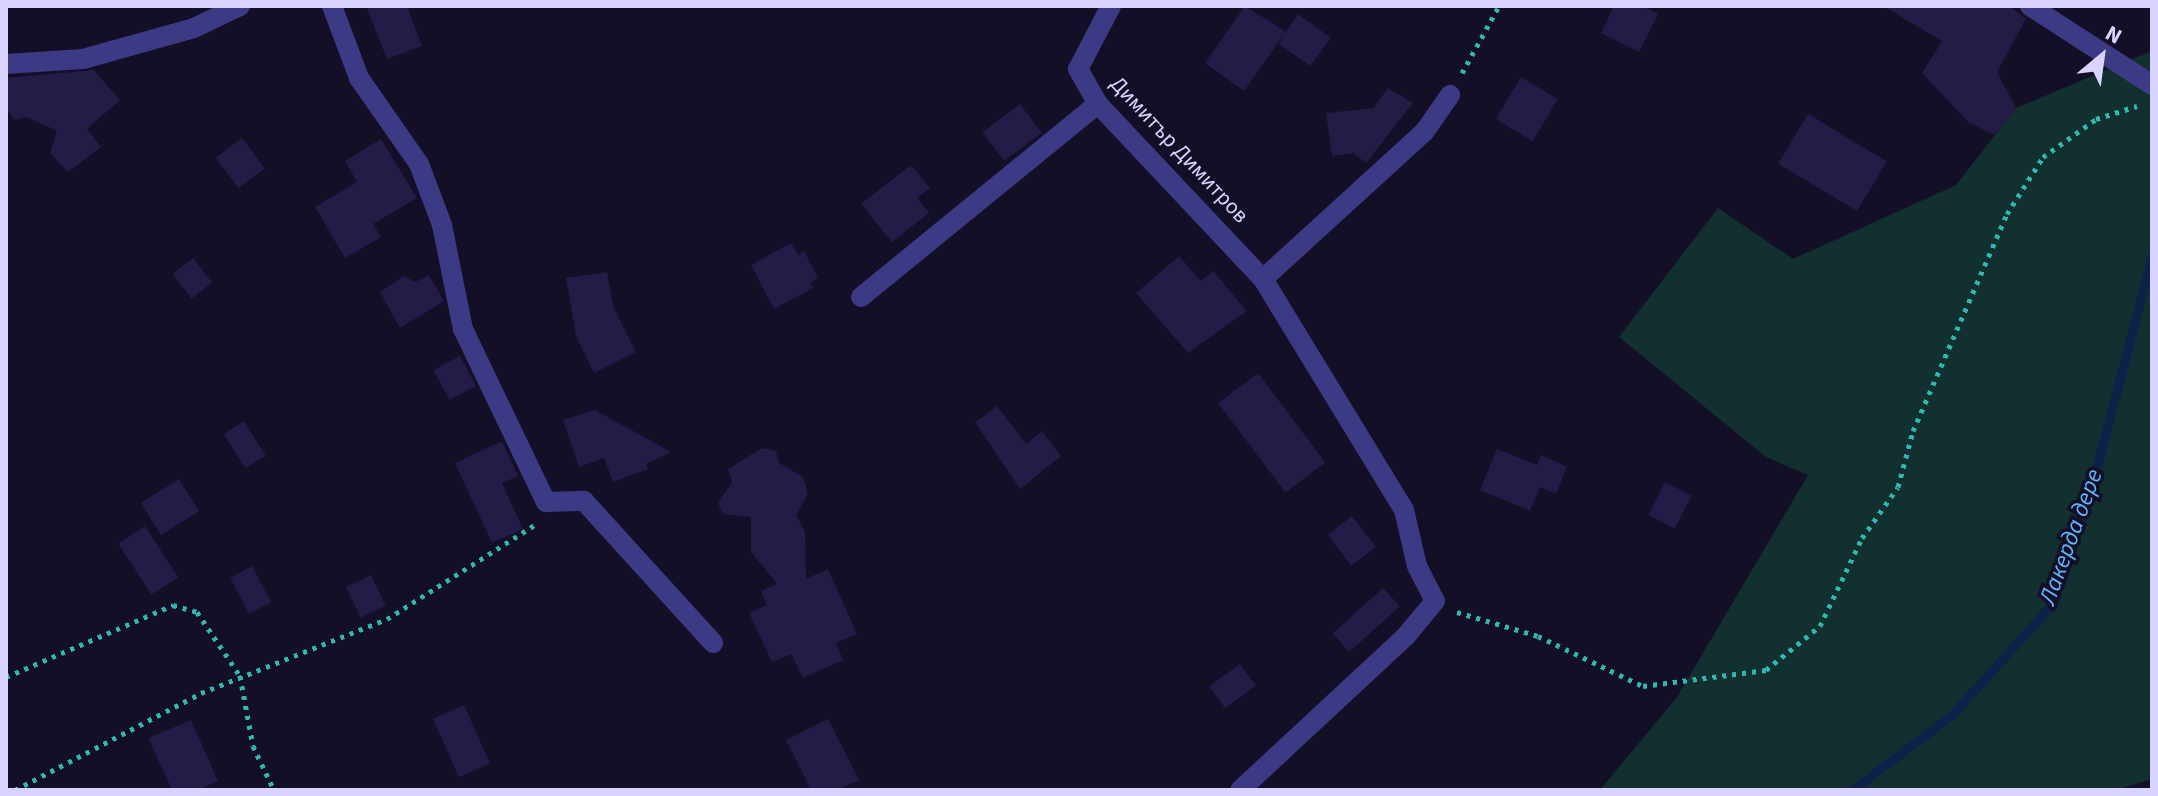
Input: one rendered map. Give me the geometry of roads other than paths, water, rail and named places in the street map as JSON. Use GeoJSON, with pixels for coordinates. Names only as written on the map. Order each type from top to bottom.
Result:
{"type":"FeatureCollection","features":[{"type":"Feature","properties":{"kind":"street"},"geometry":{"type":"LineString","coordinates":[[6,64],[83,59],[194,28],[240,6]]}},
{"type":"Feature","properties":{"kind":"street"},"geometry":{"type":"LineString","coordinates":[[332,6],[359,78],[419,164],[442,225],[463,329],[546,502],[584,501],[713,643]]}},
{"type":"Feature","properties":{"kind":"street","name":"Димитър Димитров"},"geometry":{"type":"LineString","coordinates":[[1111,6],[1078,69],[1098,104],[1263,279],[1404,510],[1417,566],[1435,601],[1406,636],[1240,790]]}},
{"type":"Feature","properties":{"kind":"street"},"geometry":{"type":"LineString","coordinates":[[2030,6],[2152,85]]}},
{"type":"Feature","properties":{"kind":"street"},"geometry":{"type":"LineString","coordinates":[[1263,279],[1425,131],[1450,95]]}},
{"type":"Feature","properties":{"kind":"street"},"geometry":{"type":"LineString","coordinates":[[861,297],[1098,104]]}},
{"type":"Feature","properties":{"kind":"waterway","name":"Лакерда дере"},"geometry":{"type":"LineString","coordinates":[[1852,790],[1952,715],[2052,604],[2088,501],[2152,255]]}}]}
